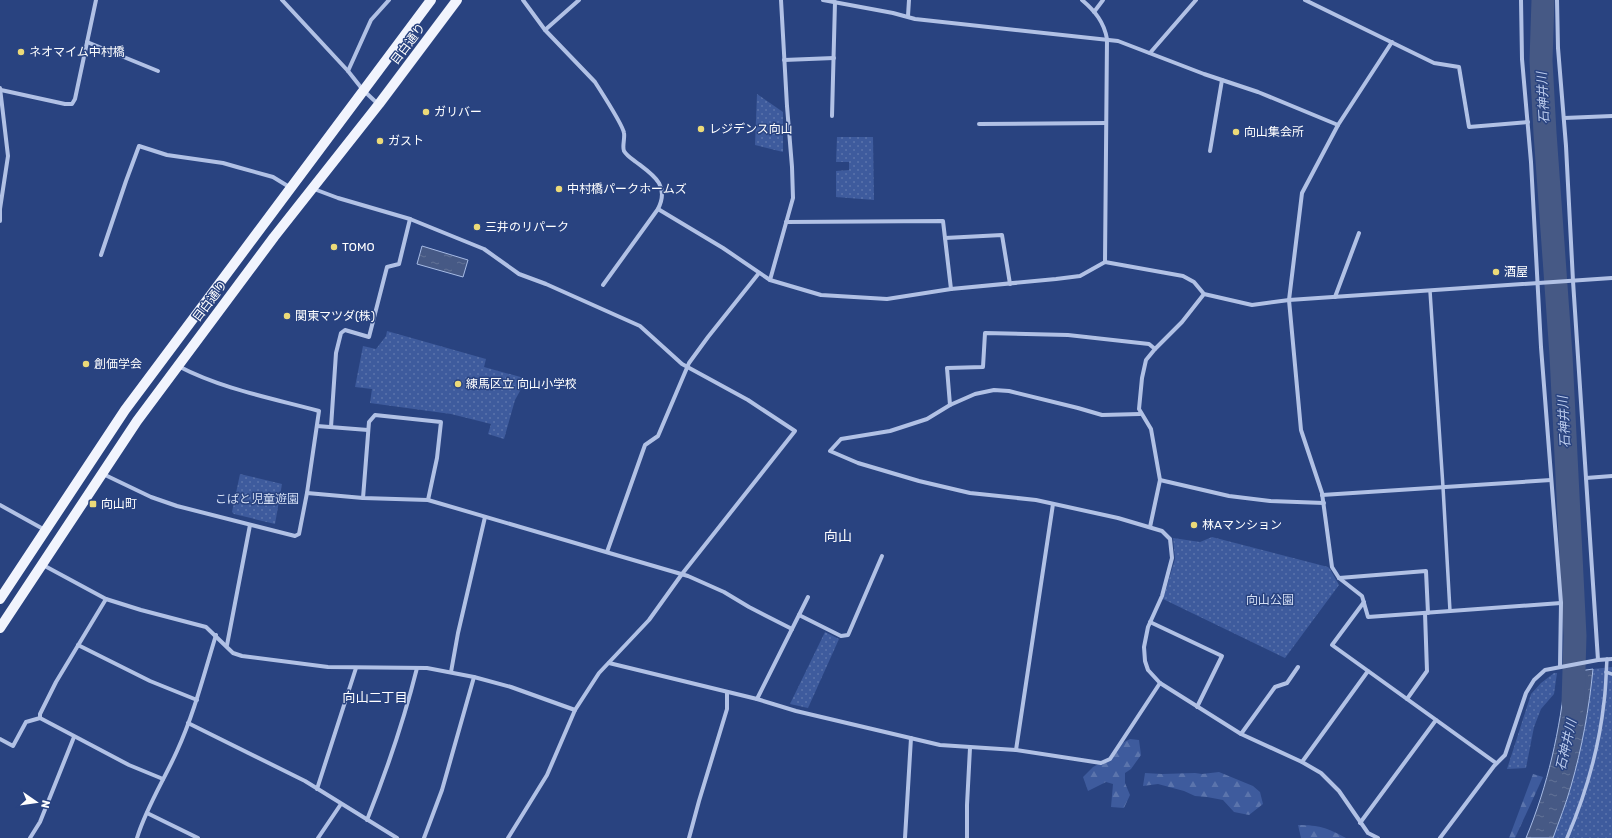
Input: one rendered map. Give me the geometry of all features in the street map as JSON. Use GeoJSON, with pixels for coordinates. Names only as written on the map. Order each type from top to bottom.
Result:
{"type":"FeatureCollection","features":[{"type":"Feature","properties":{"kind":"main road","name":"目白通り"},"geometry":{"type":"LineString","coordinates":[[0,599],[125,410],[431,0]]}},
{"type":"Feature","properties":{"kind":"main road","name":"目白通り"},"geometry":{"type":"LineString","coordinates":[[0,628],[137,421],[177,366],[312,188],[379,104],[457,0]]}},
{"type":"Feature","properties":{"kind":"street"},"geometry":{"type":"LineString","coordinates":[[0,221],[0,209],[8,156],[1,89],[65,104],[72,104],[75,99],[96,0]]}},
{"type":"Feature","properties":{"kind":"street"},"geometry":{"type":"LineString","coordinates":[[282,0],[348,71],[363,90],[379,104]]}},
{"type":"Feature","properties":{"kind":"street"},"geometry":{"type":"LineString","coordinates":[[348,71],[371,20],[389,0]]}},
{"type":"Feature","properties":{"kind":"street"},"geometry":{"type":"LineString","coordinates":[[523,0],[545,30],[595,82],[624,132],[624,151],[631,159],[650,173],[662,188],[663,194],[658,209],[603,285]]}},
{"type":"Feature","properties":{"kind":"street"},"geometry":{"type":"LineString","coordinates":[[545,30],[579,0]]}},
{"type":"Feature","properties":{"kind":"street"},"geometry":{"type":"LineString","coordinates":[[770,280],[793,198],[781,0]]}},
{"type":"Feature","properties":{"kind":"street"},"geometry":{"type":"LineString","coordinates":[[823,0],[908,16],[915,19],[1118,41],[1258,92],[1338,125]]}},
{"type":"Feature","properties":{"kind":"street"},"geometry":{"type":"LineString","coordinates":[[908,16],[909,0]]}},
{"type":"Feature","properties":{"kind":"street"},"geometry":{"type":"LineString","coordinates":[[1082,0],[1099,16],[1107,39],[1104,262]]}},
{"type":"Feature","properties":{"kind":"street"},"geometry":{"type":"LineString","coordinates":[[1094,12],[1103,0]]}},
{"type":"Feature","properties":{"kind":"street"},"geometry":{"type":"LineString","coordinates":[[1150,53],[1196,0]]}},
{"type":"Feature","properties":{"kind":"street"},"geometry":{"type":"LineString","coordinates":[[1305,0],[1434,63],[1459,67],[1469,127],[1528,122]]}},
{"type":"Feature","properties":{"kind":"street"},"geometry":{"type":"LineString","coordinates":[[1521,0],[1522,59],[1528,122],[1537,283],[1561,603],[1560,666]]}},
{"type":"Feature","properties":{"kind":"street"},"geometry":{"type":"LineString","coordinates":[[1557,0],[1558,48],[1564,118],[1573,281],[1598,660]]}},
{"type":"Feature","properties":{"kind":"street"},"geometry":{"type":"LineString","coordinates":[[832,116],[835,2]]}},
{"type":"Feature","properties":{"kind":"street"},"geometry":{"type":"LineString","coordinates":[[87,42],[158,71]]}},
{"type":"Feature","properties":{"kind":"street"},"geometry":{"type":"LineString","coordinates":[[1392,42],[1338,125],[1302,193],[1289,300],[1300,430],[1324,503],[1332,566],[1339,578],[1362,596],[1368,617],[1561,603]]}},
{"type":"Feature","properties":{"kind":"street"},"geometry":{"type":"LineString","coordinates":[[784,60],[834,58]]}},
{"type":"Feature","properties":{"kind":"street"},"geometry":{"type":"LineString","coordinates":[[1210,151],[1222,80]]}},
{"type":"Feature","properties":{"kind":"street"},"geometry":{"type":"LineString","coordinates":[[1564,118],[1612,116]]}},
{"type":"Feature","properties":{"kind":"street"},"geometry":{"type":"LineString","coordinates":[[979,124],[1106,123]]}},
{"type":"Feature","properties":{"kind":"street"},"geometry":{"type":"LineString","coordinates":[[101,255],[139,146],[166,155],[223,163],[274,177],[292,188]]}},
{"type":"Feature","properties":{"kind":"street"},"geometry":{"type":"LineString","coordinates":[[312,188],[338,198],[410,219],[488,251],[519,274],[546,284],[640,326],[682,364],[748,400],[794,431],[682,574],[649,620],[599,673],[574,710],[547,774],[508,838]]}},
{"type":"Feature","properties":{"kind":"street"},"geometry":{"type":"LineString","coordinates":[[658,209],[723,248],[770,280],[821,295],[887,298],[951,289],[1080,276],[1104,262],[1184,276],[1194,282],[1204,294],[1252,305],[1289,300],[1612,278]]}},
{"type":"Feature","properties":{"kind":"street"},"geometry":{"type":"LineString","coordinates":[[331,427],[336,353],[341,333],[345,330],[369,337],[387,267],[399,264],[410,219]]}},
{"type":"Feature","properties":{"kind":"street"},"geometry":{"type":"LineString","coordinates":[[786,222],[943,222],[951,289]]}},
{"type":"Feature","properties":{"kind":"street"},"geometry":{"type":"LineString","coordinates":[[1336,297],[1359,233]]}},
{"type":"Feature","properties":{"kind":"street"},"geometry":{"type":"LineString","coordinates":[[945,238],[1002,235],[1010,284]]}},
{"type":"Feature","properties":{"kind":"street"},"geometry":{"type":"LineString","coordinates":[[607,552],[645,445],[658,436],[688,367],[708,337],[759,273]]}},
{"type":"Feature","properties":{"kind":"street"},"geometry":{"type":"LineString","coordinates":[[1430,291],[1444,488],[1450,611]]}},
{"type":"Feature","properties":{"kind":"street"},"geometry":{"type":"LineString","coordinates":[[1150,526],[1160,480],[1151,429],[1140,414],[1139,409],[1146,360],[1182,322],[1204,294]]}},
{"type":"Feature","properties":{"kind":"street"},"geometry":{"type":"LineString","coordinates":[[950,405],[947,368],[983,367],[985,333],[1068,335],[1149,344],[1155,349]]}},
{"type":"Feature","properties":{"kind":"street"},"geometry":{"type":"LineString","coordinates":[[103,474],[151,497],[177,506],[295,536],[299,534],[307,493],[319,411],[234,389],[177,366]]}},
{"type":"Feature","properties":{"kind":"street"},"geometry":{"type":"LineString","coordinates":[[1140,414],[1102,415],[1009,391],[994,390],[975,394],[950,405],[928,419],[890,431],[841,439],[830,452],[858,463],[919,481],[970,492],[1053,504],[1150,526],[1162,531],[1170,539],[1172,558],[1162,596],[1150,622],[1144,647],[1145,661],[1148,670],[1160,683],[1241,734],[1302,762],[1321,773],[1339,791],[1368,833],[1378,838]]}},
{"type":"Feature","properties":{"kind":"street"},"geometry":{"type":"LineString","coordinates":[[363,498],[369,422],[375,415],[442,422],[437,458],[428,500]]}},
{"type":"Feature","properties":{"kind":"street"},"geometry":{"type":"LineString","coordinates":[[317,426],[368,430]]}},
{"type":"Feature","properties":{"kind":"street"},"geometry":{"type":"LineString","coordinates":[[1586,478],[1612,476]]}},
{"type":"Feature","properties":{"kind":"street"},"geometry":{"type":"LineString","coordinates":[[1160,480],[1229,496],[1270,502],[1324,503]]}},
{"type":"Feature","properties":{"kind":"street"},"geometry":{"type":"LineString","coordinates":[[1322,495],[1551,480]]}},
{"type":"Feature","properties":{"kind":"street"},"geometry":{"type":"LineString","coordinates":[[307,493],[363,498],[428,500],[682,574],[724,592],[749,607],[792,629]]}},
{"type":"Feature","properties":{"kind":"street"},"geometry":{"type":"LineString","coordinates":[[1016,750],[1053,504]]}},
{"type":"Feature","properties":{"kind":"street"},"geometry":{"type":"LineString","coordinates":[[0,505],[45,530]]}},
{"type":"Feature","properties":{"kind":"street"},"geometry":{"type":"LineString","coordinates":[[451,672],[458,633],[485,517]]}},
{"type":"Feature","properties":{"kind":"street"},"geometry":{"type":"LineString","coordinates":[[227,645],[250,525]]}},
{"type":"Feature","properties":{"kind":"street"},"geometry":{"type":"LineString","coordinates":[[799,615],[841,636],[848,635],[882,556]]}},
{"type":"Feature","properties":{"kind":"street"},"geometry":{"type":"LineString","coordinates":[[42,564],[106,599],[206,627],[227,645],[233,653],[242,656],[328,667],[427,668],[474,677],[511,687],[574,710]]}},
{"type":"Feature","properties":{"kind":"street"},"geometry":{"type":"LineString","coordinates":[[1339,578],[1426,571],[1427,671],[1406,699]]}},
{"type":"Feature","properties":{"kind":"street"},"geometry":{"type":"LineString","coordinates":[[757,699],[808,597]]}},
{"type":"Feature","properties":{"kind":"street"},"geometry":{"type":"LineString","coordinates":[[40,718],[40,714],[56,682],[106,599]]}},
{"type":"Feature","properties":{"kind":"street"},"geometry":{"type":"LineString","coordinates":[[1364,602],[1332,645],[1496,763]]}},
{"type":"Feature","properties":{"kind":"street"},"geometry":{"type":"LineString","coordinates":[[1150,622],[1222,656],[1197,707]]}},
{"type":"Feature","properties":{"kind":"street"},"geometry":{"type":"LineString","coordinates":[[137,838],[141,825],[163,779],[197,700],[216,635]]}},
{"type":"Feature","properties":{"kind":"street"},"geometry":{"type":"LineString","coordinates":[[78,645],[150,681],[197,700]]}},
{"type":"Feature","properties":{"kind":"street"},"geometry":{"type":"LineString","coordinates":[[1567,838],[1583,793],[1598,743],[1604,702],[1607,659]]}},
{"type":"Feature","properties":{"kind":"street"},"geometry":{"type":"LineString","coordinates":[[1440,838],[1496,763],[1505,755],[1526,692],[1534,680],[1545,670],[1560,666],[1612,659]]}},
{"type":"Feature","properties":{"kind":"street"},"geometry":{"type":"LineString","coordinates":[[609,663],[757,699],[796,711],[940,745],[1016,750],[1101,762],[1110,759],[1160,683]]}},
{"type":"Feature","properties":{"kind":"street"},"geometry":{"type":"LineString","coordinates":[[1241,734],[1275,687],[1287,683],[1298,667]]}},
{"type":"Feature","properties":{"kind":"street"},"geometry":{"type":"LineString","coordinates":[[317,789],[356,668]]}},
{"type":"Feature","properties":{"kind":"street"},"geometry":{"type":"LineString","coordinates":[[367,820],[382,782],[406,711],[417,668]]}},
{"type":"Feature","properties":{"kind":"street"},"geometry":{"type":"LineString","coordinates":[[1302,762],[1368,671]]}},
{"type":"Feature","properties":{"kind":"street"},"geometry":{"type":"LineString","coordinates":[[1606,672],[1612,674]]}},
{"type":"Feature","properties":{"kind":"street"},"geometry":{"type":"LineString","coordinates":[[424,838],[442,790],[474,677]]}},
{"type":"Feature","properties":{"kind":"street"},"geometry":{"type":"LineString","coordinates":[[689,838],[727,709],[727,692]]}},
{"type":"Feature","properties":{"kind":"street"},"geometry":{"type":"LineString","coordinates":[[0,739],[13,746],[26,722],[40,718],[129,765],[163,779]]}},
{"type":"Feature","properties":{"kind":"street"},"geometry":{"type":"LineString","coordinates":[[1360,823],[1436,720]]}},
{"type":"Feature","properties":{"kind":"street"},"geometry":{"type":"LineString","coordinates":[[188,723],[317,789],[397,838]]}},
{"type":"Feature","properties":{"kind":"street"},"geometry":{"type":"LineString","coordinates":[[30,838],[40,822],[74,737]]}},
{"type":"Feature","properties":{"kind":"street"},"geometry":{"type":"LineString","coordinates":[[905,838],[911,738]]}},
{"type":"Feature","properties":{"kind":"street"},"geometry":{"type":"LineString","coordinates":[[968,838],[967,805],[970,748]]}},
{"type":"Feature","properties":{"kind":"street"},"geometry":{"type":"LineString","coordinates":[[318,838],[341,804]]}},
{"type":"Feature","properties":{"kind":"street"},"geometry":{"type":"LineString","coordinates":[[147,813],[198,838]]}},
{"type":"Feature","properties":{"kind":"green space"},"geometry":{"type":"Polygon","coordinates":[[[757,94],[783,112],[783,152],[755,145],[757,94]]]}},
{"type":"Feature","properties":{"kind":"green space"},"geometry":{"type":"Polygon","coordinates":[[[837,137],[873,137],[874,200],[836,197],[836,171],[849,170],[849,162],[836,162],[837,137]]]}},
{"type":"Feature","properties":{"kind":"green space"},"geometry":{"type":"Polygon","coordinates":[[[387,331],[486,359],[484,367],[524,378],[520,391],[515,400],[504,439],[488,434],[491,424],[451,414],[370,403],[372,389],[355,387],[363,346],[376,349],[386,336],[387,331]]]}},
{"type":"Feature","properties":{"kind":"green space","name":"こばと児童遊園"},"geometry":{"type":"Polygon","coordinates":[[[240,474],[282,484],[275,524],[234,514],[232,512],[240,474]]]}},
{"type":"Feature","properties":{"kind":"green space","name":"向山公園"},"geometry":{"type":"Polygon","coordinates":[[[1212,537],[1328,567],[1330,569],[1339,585],[1285,658],[1163,599],[1175,559],[1173,538],[1200,542],[1212,537]]]}},
{"type":"Feature","properties":{"kind":"green space"},"geometry":{"type":"Polygon","coordinates":[[[825,632],[839,639],[808,708],[790,704],[825,632]]]}},
{"type":"Feature","properties":{"kind":"green space"},"geometry":{"type":"Polygon","coordinates":[[[1612,667],[1612,838],[1553,838],[1569,793],[1579,757],[1593,669],[1612,667]]]}},
{"type":"Feature","properties":{"kind":"green space"},"geometry":{"type":"Polygon","coordinates":[[[1554,673],[1557,673],[1554,694],[1541,709],[1534,727],[1526,768],[1507,769],[1531,694],[1541,683],[1554,673]]]}},
{"type":"Feature","properties":{"kind":"green space"},"geometry":{"type":"Polygon","coordinates":[[[1130,739],[1139,740],[1141,755],[1131,769],[1125,773],[1125,783],[1130,795],[1124,808],[1111,807],[1113,784],[1106,782],[1088,791],[1083,777],[1093,767],[1108,759],[1120,744],[1130,739]]]}},
{"type":"Feature","properties":{"kind":"green space"},"geometry":{"type":"Polygon","coordinates":[[[1219,772],[1253,786],[1260,792],[1263,804],[1249,815],[1234,812],[1223,800],[1195,796],[1184,791],[1158,784],[1143,786],[1145,773],[1202,774],[1219,772]]]}},
{"type":"Feature","properties":{"kind":"green space"},"geometry":{"type":"Polygon","coordinates":[[[1533,774],[1543,777],[1515,838],[1509,838],[1533,774]]]}},
{"type":"Feature","properties":{"kind":"green space"},"geometry":{"type":"Polygon","coordinates":[[[1298,825],[1323,828],[1346,838],[1301,838],[1298,825]]]}},
{"type":"Feature","properties":{"kind":"water"},"geometry":{"type":"Polygon","coordinates":[[[422,246],[468,260],[463,277],[417,264],[422,246]]]}},
{"type":"Feature","properties":{"kind":"water"},"geometry":{"type":"Polygon","coordinates":[[[1593,669],[1579,757],[1569,793],[1553,838],[1526,838],[1547,778],[1557,736],[1566,673],[1593,669]]]}},
{"type":"Feature","properties":{"kind":"waterway","name":"石神井川"},"geometry":{"type":"LineString","coordinates":[[1543,0],[1541,61],[1561,355],[1575,636],[1573,703]]}},
{"type":"Feature","properties":{"kind":"place","name":"ネオマイム中村橋"},"geometry":{"type":"Point","coordinates":[21,52]}},
{"type":"Feature","properties":{"kind":"place","name":"ガリバー"},"geometry":{"type":"Point","coordinates":[426,112]}},
{"type":"Feature","properties":{"kind":"place","name":"レジデンス向山"},"geometry":{"type":"Point","coordinates":[701,129]}},
{"type":"Feature","properties":{"kind":"place","name":"向山集会所"},"geometry":{"type":"Point","coordinates":[1236,132]}},
{"type":"Feature","properties":{"kind":"place","name":"ガスト"},"geometry":{"type":"Point","coordinates":[380,141]}},
{"type":"Feature","properties":{"kind":"place","name":"中村橋パークホームズ"},"geometry":{"type":"Point","coordinates":[559,189]}},
{"type":"Feature","properties":{"kind":"place","name":"三井のリパーク"},"geometry":{"type":"Point","coordinates":[477,227]}},
{"type":"Feature","properties":{"kind":"place","name":"TOMO"},"geometry":{"type":"Point","coordinates":[334,247]}},
{"type":"Feature","properties":{"kind":"place","name":"酒屋"},"geometry":{"type":"Point","coordinates":[1496,272]}},
{"type":"Feature","properties":{"kind":"place","name":"関東マツダ(株)"},"geometry":{"type":"Point","coordinates":[287,316]}},
{"type":"Feature","properties":{"kind":"place","name":"創価学会"},"geometry":{"type":"Point","coordinates":[86,364]}},
{"type":"Feature","properties":{"kind":"place","name":"練馬区立 向山小学校"},"geometry":{"type":"Point","coordinates":[458,384]}},
{"type":"Feature","properties":{"kind":"place","name":"向山町"},"geometry":{"type":"Point","coordinates":[93,504]}},
{"type":"Feature","properties":{"kind":"place","name":"林Aマンション"},"geometry":{"type":"Point","coordinates":[1194,525]}},
{"type":"Feature","properties":{"kind":"district","name":"向山"},"geometry":{"type":"Point","coordinates":[838,536]}},
{"type":"Feature","properties":{"kind":"district","name":"向山二丁目"},"geometry":{"type":"Point","coordinates":[375,697]}}]}
